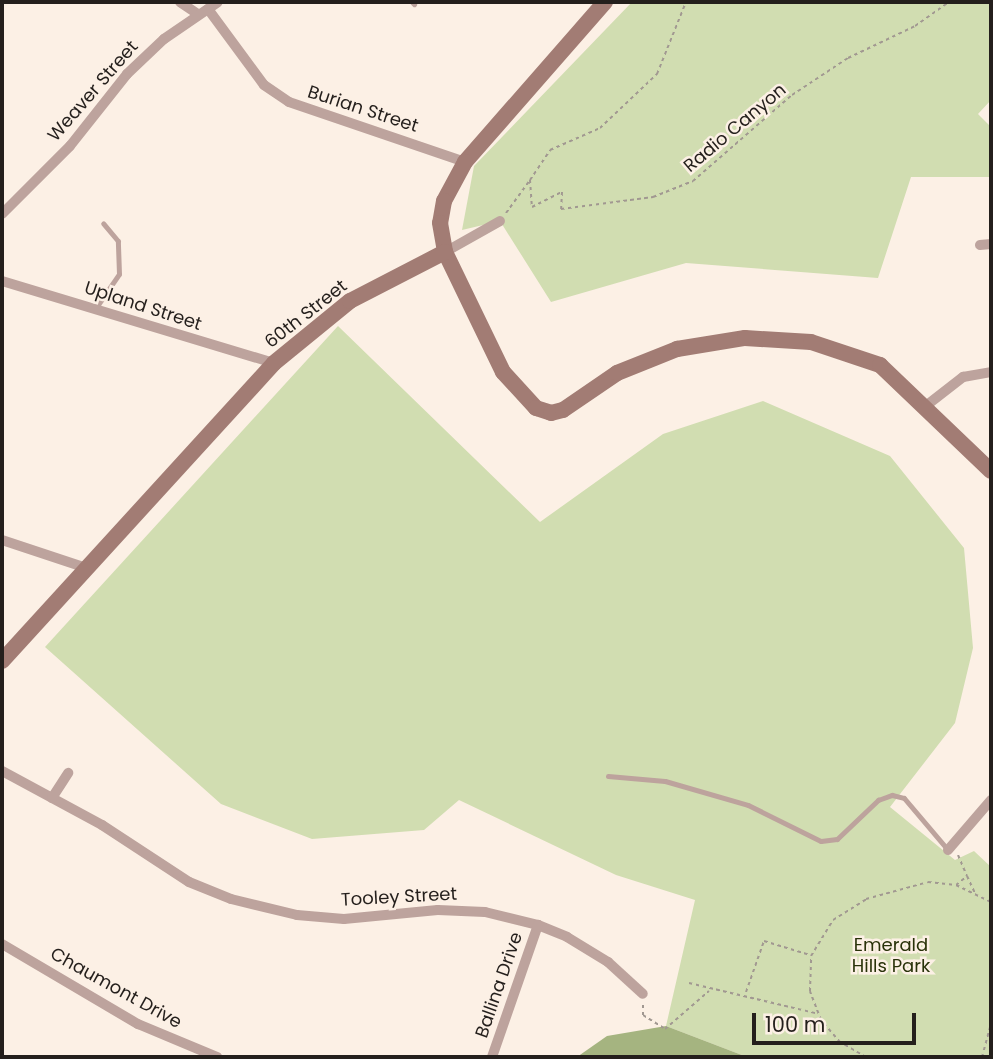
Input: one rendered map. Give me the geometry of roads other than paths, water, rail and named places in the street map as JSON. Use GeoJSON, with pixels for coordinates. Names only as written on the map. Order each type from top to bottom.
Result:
{"type":"FeatureCollection","features":[{"type":"Feature","properties":{"kind":"street","name":"Burian Street"},"geometry":{"type":"LineString","coordinates":[[180,2],[203,11],[264,85],[289,102],[465,162]]}},
{"type":"Feature","properties":{"kind":"street","name":"Weaver Street"},"geometry":{"type":"LineString","coordinates":[[2,214],[70,146],[127,74],[164,39],[218,2]]}},
{"type":"Feature","properties":{"kind":"street"},"geometry":{"type":"LineString","coordinates":[[605,2],[465,162],[444,201],[440,223],[445,252],[503,372],[545,412],[563,410],[598,384],[643,360],[704,342],[786,338],[852,353],[880,365],[927,405],[991,471]]}},
{"type":"Feature","properties":{"kind":"street"},"geometry":{"type":"LineString","coordinates":[[445,252],[500,221]]}},
{"type":"Feature","properties":{"kind":"street","name":"60th Street"},"geometry":{"type":"LineString","coordinates":[[2,661],[274,363],[349,301],[445,252]]}},
{"type":"Feature","properties":{"kind":"street","name":"Upland Street"},"geometry":{"type":"LineString","coordinates":[[2,281],[274,363]]}},
{"type":"Feature","properties":{"kind":"street"},"geometry":{"type":"LineString","coordinates":[[927,405],[964,377],[991,372]]}},
{"type":"Feature","properties":{"kind":"street"},"geometry":{"type":"LineString","coordinates":[[2,540],[86,568]]}},
{"type":"Feature","properties":{"kind":"street","name":"Tooley Street"},"geometry":{"type":"LineString","coordinates":[[2,771],[52,798],[189,882],[253,906],[344,919],[438,910],[485,912],[538,925],[608,962],[643,994]]}},
{"type":"Feature","properties":{"kind":"street"},"geometry":{"type":"LineString","coordinates":[[52,798],[68,772]]}},
{"type":"Feature","properties":{"kind":"street"},"geometry":{"type":"LineString","coordinates":[[948,850],[991,800]]}},
{"type":"Feature","properties":{"kind":"street","name":"Ballina Drive"},"geometry":{"type":"LineString","coordinates":[[492,1057],[538,925]]}},
{"type":"Feature","properties":{"kind":"street","name":"Chaumont Drive"},"geometry":{"type":"LineString","coordinates":[[2,944],[138,1024],[217,1057]]}},
{"type":"Feature","properties":{"kind":"lane"},"geometry":{"type":"LineString","coordinates":[[95,309],[120,274],[118,241],[103,223]]}},
{"type":"Feature","properties":{"kind":"lane"},"geometry":{"type":"LineString","coordinates":[[608,776],[665,781],[748,805],[821,841],[836,839],[877,800],[892,795],[904,798],[948,850]]}},
{"type":"Feature","properties":{"kind":"park label","name":"Emerald Hills Park"},"geometry":{"type":"Point","coordinates":[891,956]}}]}
